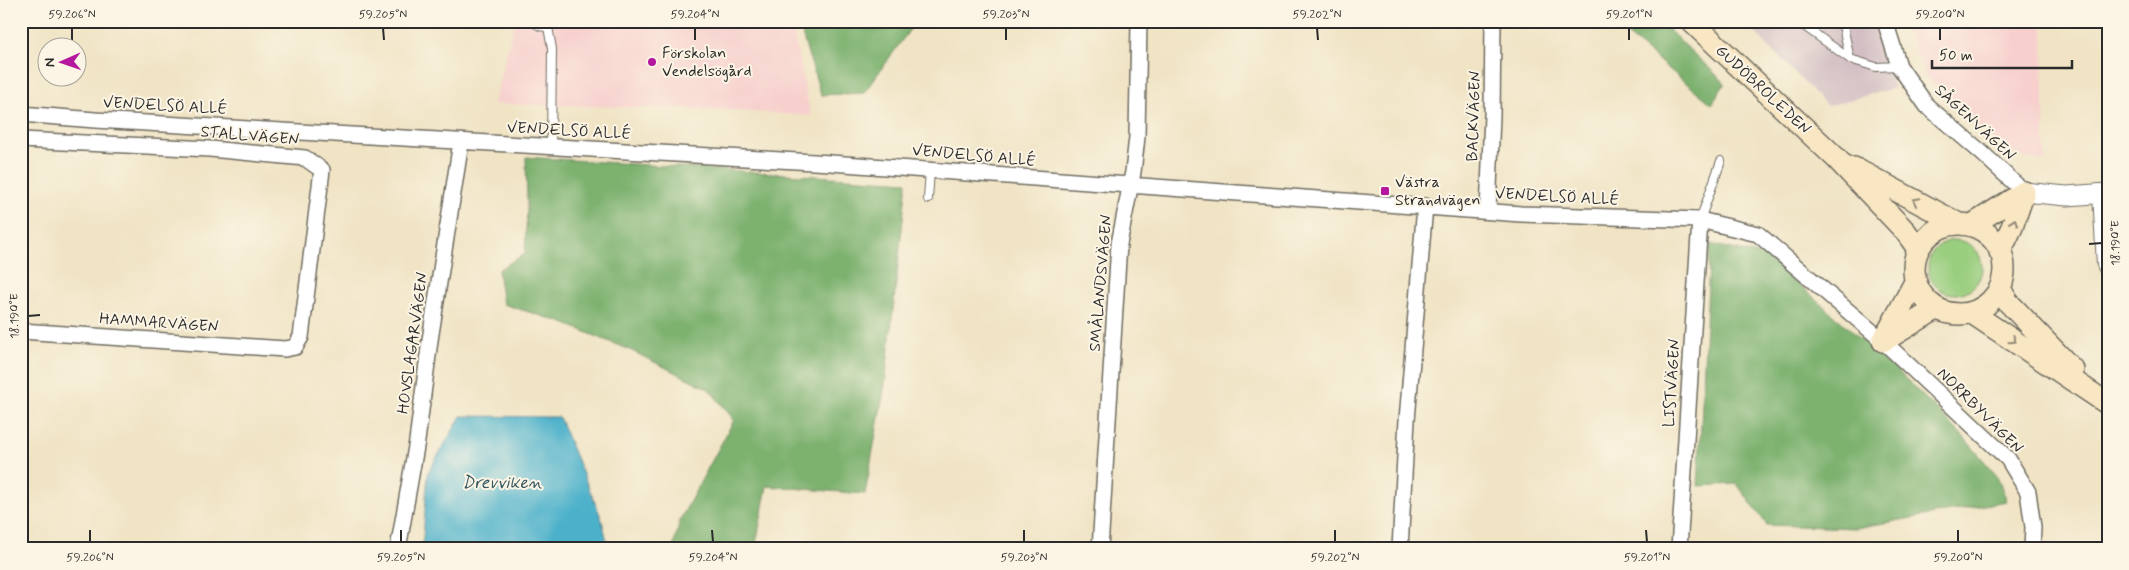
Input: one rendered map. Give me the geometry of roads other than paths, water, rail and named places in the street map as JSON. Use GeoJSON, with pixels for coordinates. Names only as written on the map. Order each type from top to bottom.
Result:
{"type":"FeatureCollection","features":[{"type":"Feature","properties":{"kind":"main road","name":"GUDÖBROLEDEN"},"geometry":{"type":"LineString","coordinates":[[1691,21],[1836,158],[1906,232],[1918,249]]}},
{"type":"Feature","properties":{"kind":"main road","name":"GUDÖBROLEDEN"},"geometry":{"type":"LineString","coordinates":[[1836,158],[1965,225]]}},
{"type":"Feature","properties":{"kind":"main road"},"geometry":{"type":"LineString","coordinates":[[1965,225],[1990,236],[2000,252],[2004,270],[2000,289],[1988,304],[1972,312],[1954,314],[1936,309],[1923,297],[1915,282],[1914,265],[1918,249],[1928,236],[1943,227],[1965,225],[2024,192]]}},
{"type":"Feature","properties":{"kind":"main road"},"geometry":{"type":"LineString","coordinates":[[2000,252],[2012,227],[2024,192]]}},
{"type":"Feature","properties":{"kind":"main road"},"geometry":{"type":"LineString","coordinates":[[1883,341],[1915,282]]}},
{"type":"Feature","properties":{"kind":"main road"},"geometry":{"type":"LineString","coordinates":[[2000,289],[2008,302],[2104,401]]}},
{"type":"Feature","properties":{"kind":"main road"},"geometry":{"type":"LineString","coordinates":[[1883,341],[1936,309]]}},
{"type":"Feature","properties":{"kind":"main road"},"geometry":{"type":"LineString","coordinates":[[1972,312],[2104,401]]}},
{"type":"Feature","properties":{"kind":"street","name":"SMÅLANDSVÄGEN"},"geometry":{"type":"LineString","coordinates":[[1100,549],[1119,244],[1137,137],[1139,21]]}},
{"type":"Feature","properties":{"kind":"street","name":"BACKVÄGEN"},"geometry":{"type":"LineString","coordinates":[[1488,212],[1493,21]]}},
{"type":"Feature","properties":{"kind":"street","name":"SÅGENVÄGEN"},"geometry":{"type":"LineString","coordinates":[[1885,21],[1899,66],[1927,106],[2024,192]]}},
{"type":"Feature","properties":{"kind":"street","name":"VENDELSÖ ALLÉ"},"geometry":{"type":"LineString","coordinates":[[21,114],[930,170],[1130,187],[1425,206],[1488,212],[1700,220],[1758,234],[1883,341]]}},
{"type":"Feature","properties":{"kind":"street","name":"STALLVÄGEN"},"geometry":{"type":"LineString","coordinates":[[21,140],[210,149],[305,158],[322,170],[301,337],[295,347]]}},
{"type":"Feature","properties":{"kind":"street","name":"HOVSLAGARVÄGEN"},"geometry":{"type":"LineString","coordinates":[[398,549],[417,441],[430,340],[462,142]]}},
{"type":"Feature","properties":{"kind":"street"},"geometry":{"type":"LineString","coordinates":[[2024,192],[2067,196],[2102,194]]}},
{"type":"Feature","properties":{"kind":"street"},"geometry":{"type":"LineString","coordinates":[[1400,549],[1407,420],[1425,206]]}},
{"type":"Feature","properties":{"kind":"street","name":"LISTVÄGEN"},"geometry":{"type":"LineString","coordinates":[[1679,549],[1700,220]]}},
{"type":"Feature","properties":{"kind":"street","name":"HAMMARVÄGEN"},"geometry":{"type":"LineString","coordinates":[[21,331],[285,349],[295,347]]}},
{"type":"Feature","properties":{"kind":"street","name":"NORRBYVÄGEN"},"geometry":{"type":"LineString","coordinates":[[1883,341],[2008,459],[2028,492],[2033,527],[2032,549]]}},
{"type":"Feature","properties":{"kind":"lane"},"geometry":{"type":"LineString","coordinates":[[533,21],[539,26],[548,27],[556,21]]}},
{"type":"Feature","properties":{"kind":"lane"},"geometry":{"type":"LineString","coordinates":[[1797,21],[1850,59],[1876,67],[1899,66]]}},
{"type":"Feature","properties":{"kind":"lane"},"geometry":{"type":"LineString","coordinates":[[1842,21],[1850,59]]}},
{"type":"Feature","properties":{"kind":"lane"},"geometry":{"type":"LineString","coordinates":[[548,27],[552,50],[551,147]]}},
{"type":"Feature","properties":{"kind":"lane"},"geometry":{"type":"LineString","coordinates":[[1700,220],[1721,161]]}},
{"type":"Feature","properties":{"kind":"lane"},"geometry":{"type":"LineString","coordinates":[[928,199],[930,170]]}},
{"type":"Feature","properties":{"kind":"lane"},"geometry":{"type":"LineString","coordinates":[[2102,194],[2101,265],[2107,276]]}},
{"type":"Feature","properties":{"kind":"water","name":"Drevviken"},"geometry":{"type":"Polygon","coordinates":[[[461,416],[559,417],[601,517],[609,549],[422,549],[428,472],[461,416]]]}},
{"type":"Feature","properties":{"kind":"place","name":"Förskolan Vendelsögård"},"geometry":{"type":"Point","coordinates":[652,62]}},
{"type":"Feature","properties":{"kind":"place","name":"Västra Strandvägen"},"geometry":{"type":"Point","coordinates":[1385,191]}}]}
